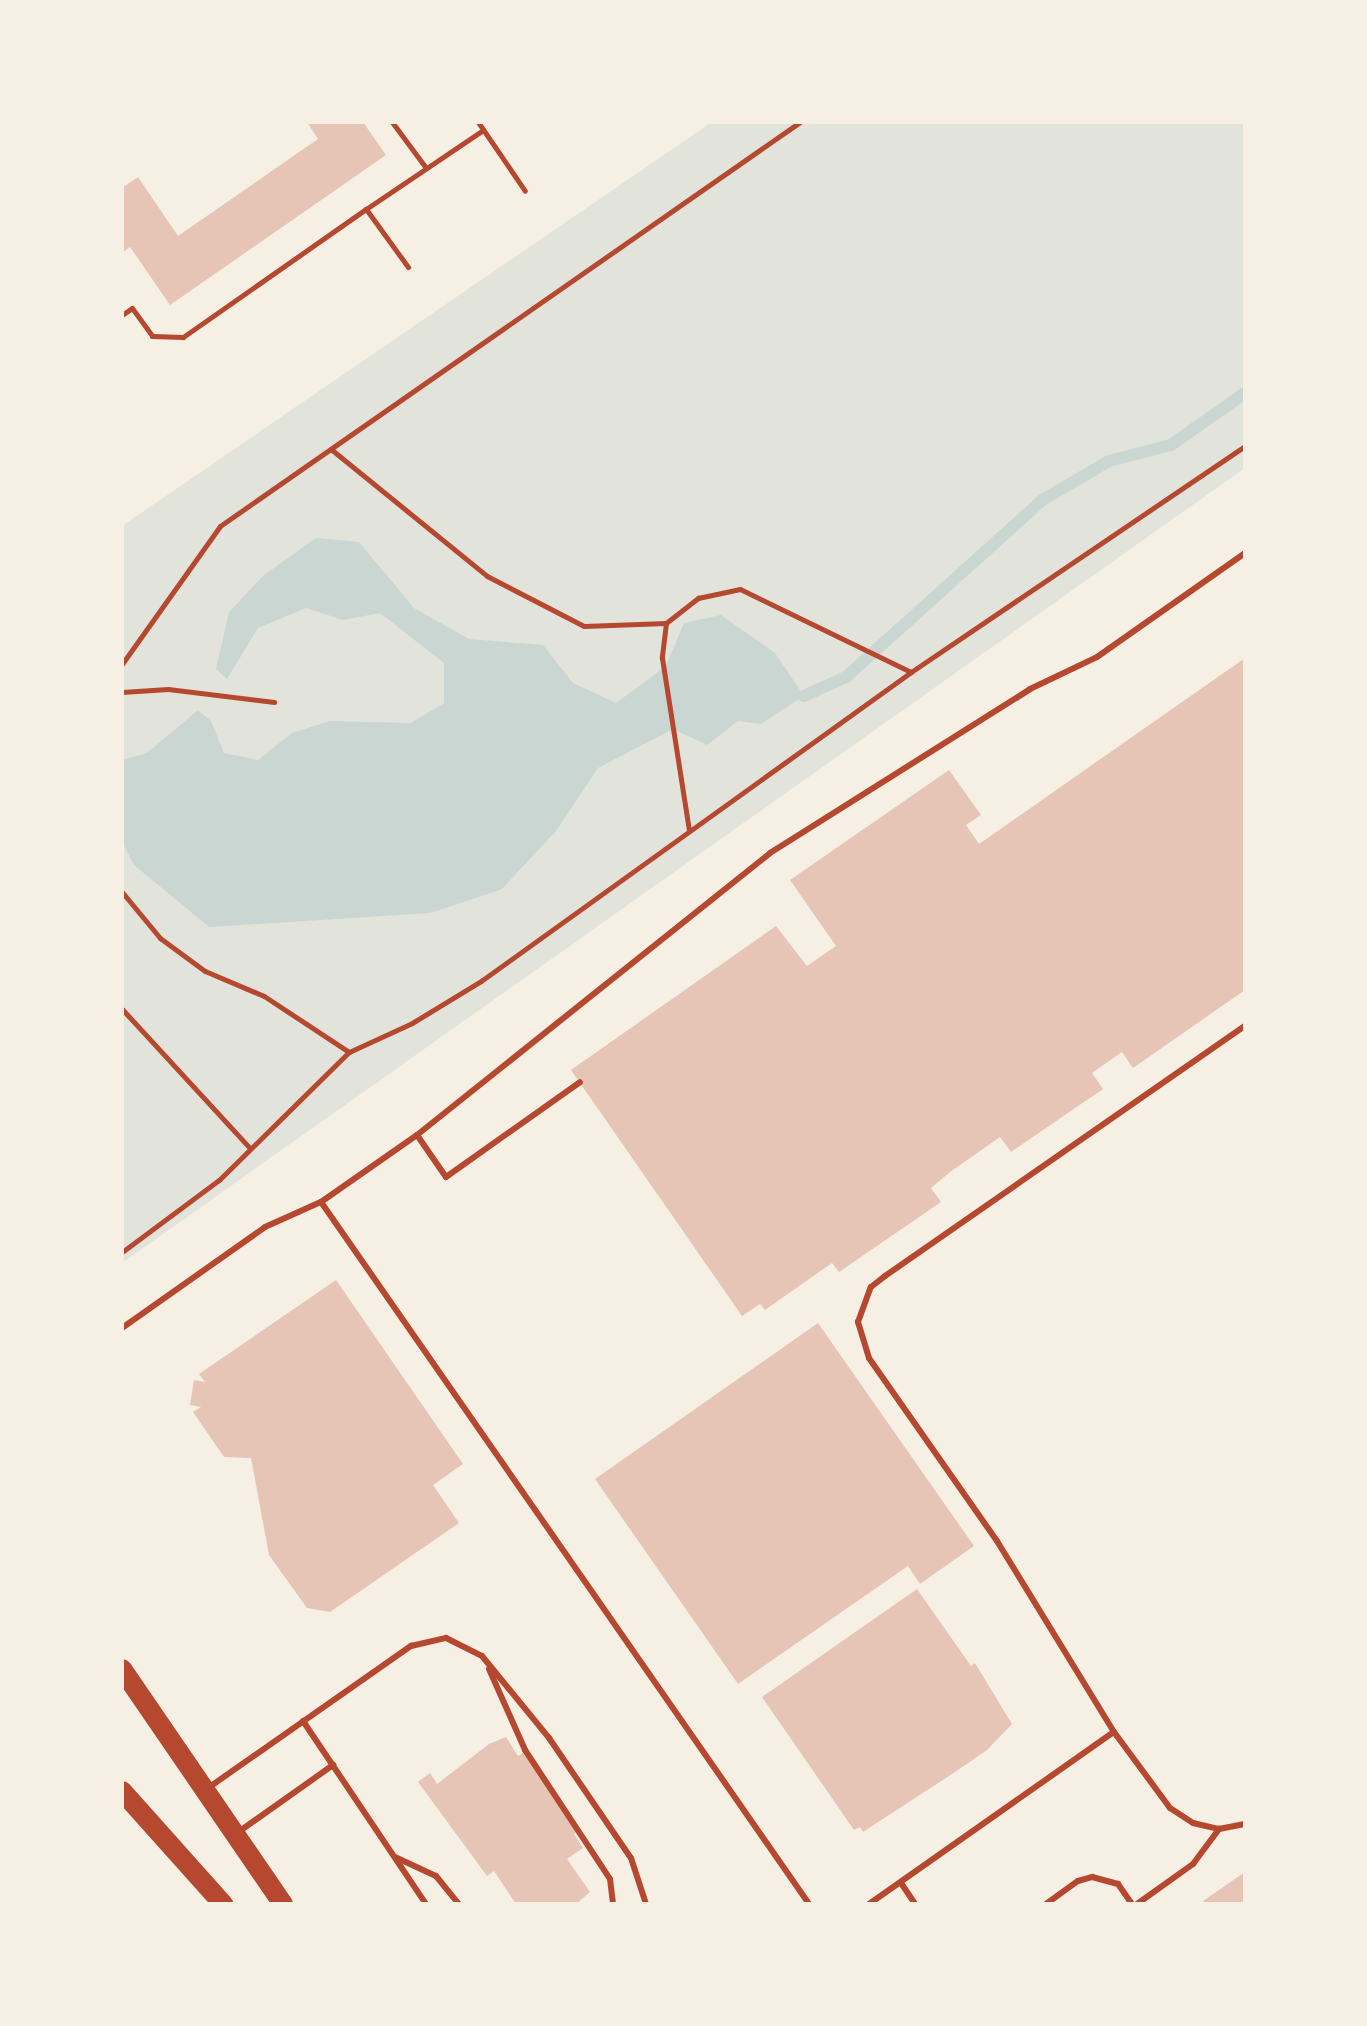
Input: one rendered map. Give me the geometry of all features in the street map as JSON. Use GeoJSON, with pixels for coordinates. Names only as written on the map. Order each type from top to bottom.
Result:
{"type":"FeatureCollection","features":[{"type":"Feature","properties":{"kind":"main road"},"geometry":{"type":"LineString","coordinates":[[122,1669],[283,1904]]}},
{"type":"Feature","properties":{"kind":"main road"},"geometry":{"type":"LineString","coordinates":[[122,1791],[223,1904]]}},
{"type":"Feature","properties":{"kind":"lane"},"geometry":{"type":"LineString","coordinates":[[122,1328],[265,1227],[321,1202],[417,1135],[770,853],[1030,689],[1097,657],[1245,553]]}},
{"type":"Feature","properties":{"kind":"lane"},"geometry":{"type":"LineString","coordinates":[[1245,1026],[885,1276],[871,1287],[858,1322],[869,1358],[997,1541],[1114,1732],[1170,1808],[1193,1823],[1219,1829],[1245,1824]]}},
{"type":"Feature","properties":{"kind":"lane"},"geometry":{"type":"LineString","coordinates":[[417,1135],[446,1177],[580,1082]]}},
{"type":"Feature","properties":{"kind":"lane"},"geometry":{"type":"LineString","coordinates":[[321,1202],[809,1904]]}},
{"type":"Feature","properties":{"kind":"lane"},"geometry":{"type":"LineString","coordinates":[[207,1789],[411,1646],[446,1638],[482,1656],[549,1738],[631,1858],[646,1904]]}},
{"type":"Feature","properties":{"kind":"lane"},"geometry":{"type":"LineString","coordinates":[[482,1656],[525,1750],[605,1870],[613,1904]]}},
{"type":"Feature","properties":{"kind":"lane"},"geometry":{"type":"LineString","coordinates":[[303,1721],[426,1904]]}},
{"type":"Feature","properties":{"kind":"lane"},"geometry":{"type":"LineString","coordinates":[[869,1904],[1114,1732]]}},
{"type":"Feature","properties":{"kind":"lane"},"geometry":{"type":"LineString","coordinates":[[237,1833],[333,1765]]}},
{"type":"Feature","properties":{"kind":"lane"},"geometry":{"type":"LineString","coordinates":[[1046,1904],[1078,1881],[1092,1877],[1118,1884],[1134,1904],[1193,1864],[1219,1829]]}},
{"type":"Feature","properties":{"kind":"lane"},"geometry":{"type":"LineString","coordinates":[[392,1855],[436,1876],[459,1904]]}},
{"type":"Feature","properties":{"kind":"lane"},"geometry":{"type":"LineString","coordinates":[[901,1883],[915,1904]]}},
{"type":"Feature","properties":{"kind":"path"},"geometry":{"type":"LineString","coordinates":[[392,122],[426,168]]}},
{"type":"Feature","properties":{"kind":"path"},"geometry":{"type":"LineString","coordinates":[[478,122],[525,191]]}},
{"type":"Feature","properties":{"kind":"path"},"geometry":{"type":"LineString","coordinates":[[122,664],[220,526],[800,122]]}},
{"type":"Feature","properties":{"kind":"path"},"geometry":{"type":"LineString","coordinates":[[122,315],[132,308],[152,336],[183,337],[483,130]]}},
{"type":"Feature","properties":{"kind":"path"},"geometry":{"type":"LineString","coordinates":[[366,209],[408,267]]}},
{"type":"Feature","properties":{"kind":"path"},"geometry":{"type":"LineString","coordinates":[[122,1252],[219,1180],[349,1052],[412,1023],[481,981],[911,672],[1245,446]]}},
{"type":"Feature","properties":{"kind":"path"},"geometry":{"type":"LineString","coordinates":[[332,450],[487,576],[584,626],[666,623],[698,598],[740,589],[911,672]]}},
{"type":"Feature","properties":{"kind":"path"},"geometry":{"type":"LineString","coordinates":[[666,623],[662,658],[689,831]]}},
{"type":"Feature","properties":{"kind":"path"},"geometry":{"type":"LineString","coordinates":[[122,692],[168,689],[274,702]]}},
{"type":"Feature","properties":{"kind":"path"},"geometry":{"type":"LineString","coordinates":[[122,892],[160,938],[205,971],[264,996],[349,1052]]}},
{"type":"Feature","properties":{"kind":"path"},"geometry":{"type":"LineString","coordinates":[[122,907],[128,902]]}},
{"type":"Feature","properties":{"kind":"path"},"geometry":{"type":"LineString","coordinates":[[122,1009],[250,1148]]}},
{"type":"Feature","properties":{"kind":"shaded area"},"geometry":{"type":"Polygon","coordinates":[[[712,122],[1245,122],[1245,468],[122,1263],[122,526],[712,122]]]}},
{"type":"Feature","properties":{"kind":"shaded area"},"geometry":{"type":"Polygon","coordinates":[[[316,538],[359,542],[414,608],[469,639],[543,645],[573,683],[616,703],[666,666],[684,623],[721,615],[775,653],[804,696],[761,724],[738,721],[707,745],[673,729],[598,768],[556,831],[502,889],[430,913],[209,927],[134,865],[122,842],[122,760],[147,753],[198,710],[211,721],[224,753],[258,760],[292,733],[330,721],[411,723],[444,703],[444,663],[380,613],[343,620],[306,608],[258,628],[227,679],[216,669],[229,612],[264,575],[316,538]]]}},
{"type":"Feature","properties":{"kind":"building"},"geometry":{"type":"Polygon","coordinates":[[[307,122],[363,122],[386,155],[170,305],[130,247],[122,253],[122,188],[138,177],[178,236],[318,139],[307,122]]]}},
{"type":"Feature","properties":{"kind":"building"},"geometry":{"type":"Polygon","coordinates":[[[1245,658],[1245,990],[1133,1068],[1122,1052],[1092,1073],[1103,1089],[1011,1152],[1000,1137],[931,1188],[941,1202],[839,1272],[832,1263],[765,1310],[760,1304],[742,1316],[571,1070],[776,926],[807,966],[836,946],[790,880],[949,770],[981,815],[966,825],[979,844],[1245,658]]]}},
{"type":"Feature","properties":{"kind":"building"},"geometry":{"type":"Polygon","coordinates":[[[336,1280],[463,1464],[433,1485],[459,1523],[330,1612],[307,1608],[269,1555],[251,1458],[224,1457],[193,1412],[201,1407],[190,1405],[194,1380],[205,1382],[199,1374],[336,1280]]]}},
{"type":"Feature","properties":{"kind":"building"},"geometry":{"type":"Polygon","coordinates":[[[818,1323],[974,1546],[920,1584],[908,1566],[738,1684],[595,1479],[818,1323]]]}},
{"type":"Feature","properties":{"kind":"building"},"geometry":{"type":"Polygon","coordinates":[[[917,1589],[971,1666],[975,1663],[1012,1724],[987,1750],[955,1772],[863,1832],[860,1827],[854,1830],[762,1697],[917,1589]]]}},
{"type":"Feature","properties":{"kind":"building"},"geometry":{"type":"Polygon","coordinates":[[[506,1737],[518,1756],[524,1752],[578,1831],[574,1834],[583,1848],[567,1859],[590,1892],[576,1904],[516,1904],[494,1871],[487,1876],[418,1782],[430,1773],[437,1784],[489,1744],[506,1737]]]}},
{"type":"Feature","properties":{"kind":"building"},"geometry":{"type":"Polygon","coordinates":[[[1245,1872],[1245,1904],[1205,1904],[1203,1901],[1245,1872]]]}},
{"type":"Feature","properties":{"kind":"waterway"},"geometry":{"type":"LineString","coordinates":[[804,696],[846,677],[1044,499],[1109,461],[1171,445],[1245,393]]}}]}
